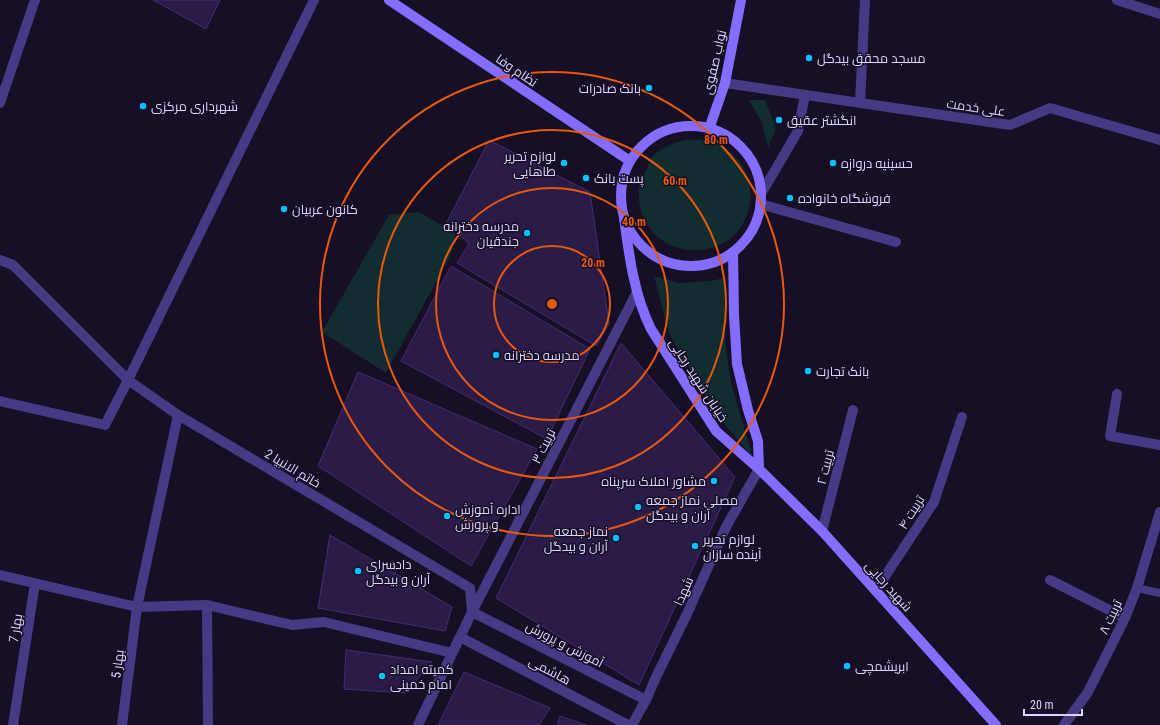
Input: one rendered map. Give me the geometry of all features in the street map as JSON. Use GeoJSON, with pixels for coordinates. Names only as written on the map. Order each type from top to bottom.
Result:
{"type":"FeatureCollection","features":[{"type":"Feature","properties":{"kind":"main road","name":"نظام وفا"},"geometry":{"type":"LineString","coordinates":[[389,0],[630,161]]}},
{"type":"Feature","properties":{"kind":"main road","name":"نواب صفوی"},"geometry":{"type":"LineString","coordinates":[[709,129],[725,83],[741,0]]}},
{"type":"Feature","properties":{"kind":"main road"},"geometry":{"type":"LineString","coordinates":[[687,126],[709,129],[726,135],[740,146],[751,160],[759,177],[761,199],[759,216],[749,236],[733,252],[714,263],[692,267],[670,263],[650,253],[634,238],[624,218],[621,199],[623,179],[630,161],[645,143],[664,132],[687,126]]}},
{"type":"Feature","properties":{"kind":"main road","name":"خیابان شهید رجایی"},"geometry":{"type":"LineString","coordinates":[[624,218],[637,292],[651,329],[716,431],[759,469]]}},
{"type":"Feature","properties":{"kind":"main road","name":"خیابان شهید رجایی"},"geometry":{"type":"LineString","coordinates":[[733,252],[734,315],[737,364],[748,410],[758,441],[759,469]]}},
{"type":"Feature","properties":{"kind":"main road","name":"شهید رجایی"},"geometry":{"type":"LineString","coordinates":[[759,469],[822,531],[996,725]]}},
{"type":"Feature","properties":{"kind":"street"},"geometry":{"type":"LineString","coordinates":[[0,103],[35,0]]}},
{"type":"Feature","properties":{"kind":"street"},"geometry":{"type":"LineString","coordinates":[[0,401],[105,425],[314,0]]}},
{"type":"Feature","properties":{"kind":"street"},"geometry":{"type":"LineString","coordinates":[[860,103],[865,0]]}},
{"type":"Feature","properties":{"kind":"street"},"geometry":{"type":"LineString","coordinates":[[1117,0],[1160,14]]}},
{"type":"Feature","properties":{"kind":"street","name":"علی خدمت"},"geometry":{"type":"LineString","coordinates":[[725,83],[1010,125],[1050,108],[1160,140]]}},
{"type":"Feature","properties":{"kind":"street"},"geometry":{"type":"LineString","coordinates":[[805,95],[798,131],[761,199],[896,242]]}},
{"type":"Feature","properties":{"kind":"street","name":"خاتم الانبیا 2"},"geometry":{"type":"LineString","coordinates":[[0,260],[13,265],[128,380],[178,415],[470,588],[472,612]]}},
{"type":"Feature","properties":{"kind":"street","name":"تربیت ۳"},"geometry":{"type":"LineString","coordinates":[[472,612],[637,292]]}},
{"type":"Feature","properties":{"kind":"street"},"geometry":{"type":"LineString","coordinates":[[1118,394],[1110,436],[1160,445]]}},
{"type":"Feature","properties":{"kind":"street","name":"تربیت ۲"},"geometry":{"type":"LineString","coordinates":[[822,531],[852,410]]}},
{"type":"Feature","properties":{"kind":"street","name":"بهار 5"},"geometry":{"type":"LineString","coordinates":[[122,725],[137,607],[178,415]]}},
{"type":"Feature","properties":{"kind":"street","name":"تربیت ۴"},"geometry":{"type":"LineString","coordinates":[[876,590],[934,502],[962,417]]}},
{"type":"Feature","properties":{"kind":"street","name":"شهدا"},"geometry":{"type":"LineString","coordinates":[[632,725],[646,700],[687,614],[726,527],[759,469]]}},
{"type":"Feature","properties":{"kind":"street","name":"تربیت ۸"},"geometry":{"type":"LineString","coordinates":[[1064,725],[1088,692],[1125,618],[1137,588],[1160,512]]}},
{"type":"Feature","properties":{"kind":"street"},"geometry":{"type":"LineString","coordinates":[[0,575],[137,607],[207,605],[292,624],[324,622],[452,653]]}},
{"type":"Feature","properties":{"kind":"street"},"geometry":{"type":"LineString","coordinates":[[1050,580],[1125,618]]}},
{"type":"Feature","properties":{"kind":"street","name":"بهار 7"},"geometry":{"type":"LineString","coordinates":[[13,725],[35,583]]}},
{"type":"Feature","properties":{"kind":"street"},"geometry":{"type":"LineString","coordinates":[[207,605],[208,725]]}},
{"type":"Feature","properties":{"kind":"street"},"geometry":{"type":"LineString","coordinates":[[418,725],[472,612]]}},
{"type":"Feature","properties":{"kind":"street","name":"آموزش و پرورش"},"geometry":{"type":"LineString","coordinates":[[472,612],[646,700]]}},
{"type":"Feature","properties":{"kind":"street","name":"هاشمی"},"geometry":{"type":"LineString","coordinates":[[460,637],[628,725]]}},
{"type":"Feature","properties":{"kind":"lane"},"geometry":{"type":"LineString","coordinates":[[1137,588],[1160,593]]}},
{"type":"Feature","properties":{"kind":"green space"},"geometry":{"type":"Polygon","coordinates":[[[749,100],[765,100],[776,128],[768,148],[762,123],[749,100]]]}},
{"type":"Feature","properties":{"kind":"green space"},"geometry":{"type":"Polygon","coordinates":[[[684,140],[714,142],[725,148],[742,165],[748,179],[751,197],[744,222],[731,237],[715,247],[697,250],[679,248],[662,240],[648,227],[640,207],[640,173],[642,178],[651,161],[647,161],[665,147],[684,140]]]}},
{"type":"Feature","properties":{"kind":"green space"},"geometry":{"type":"Polygon","coordinates":[[[418,212],[456,233],[450,257],[386,373],[322,332],[389,215],[418,212]]]}},
{"type":"Feature","properties":{"kind":"green space"},"geometry":{"type":"Polygon","coordinates":[[[654,276],[679,283],[709,281],[725,278],[724,313],[726,349],[731,383],[753,458],[726,426],[700,387],[669,333],[654,276]]]}},
{"type":"Feature","properties":{"kind":"building"},"geometry":{"type":"Polygon","coordinates":[[[153,0],[220,0],[206,29],[153,0]]]}},
{"type":"Feature","properties":{"kind":"building","name":"مدرسه دخترانه جندقیان"},"geometry":{"type":"Polygon","coordinates":[[[489,140],[590,192],[609,324],[596,346],[457,263],[469,244],[447,222],[489,140]]]}},
{"type":"Feature","properties":{"kind":"building","name":"مدرسه دخترانه"},"geometry":{"type":"Polygon","coordinates":[[[451,266],[590,349],[547,439],[401,361],[451,266]]]}},
{"type":"Feature","properties":{"kind":"building","name":"نماز جمعه آران و بیدگل"},"geometry":{"type":"Polygon","coordinates":[[[621,343],[735,477],[639,685],[496,598],[621,343]]]}},
{"type":"Feature","properties":{"kind":"building","name":"اداره آموزش و پرورش"},"geometry":{"type":"Polygon","coordinates":[[[358,372],[537,449],[471,566],[318,466],[358,372]]]}},
{"type":"Feature","properties":{"kind":"building","name":"دادسرای آران و بیدگل"},"geometry":{"type":"Polygon","coordinates":[[[330,535],[452,607],[445,631],[318,608],[330,535]]]}},
{"type":"Feature","properties":{"kind":"building","name":"کمیته امداد امام خمینی"},"geometry":{"type":"Polygon","coordinates":[[[346,650],[432,662],[405,693],[344,689],[346,650]]]}},
{"type":"Feature","properties":{"kind":"building"},"geometry":{"type":"Polygon","coordinates":[[[464,672],[550,708],[539,725],[438,725],[464,672]]]}},
{"type":"Feature","properties":{"kind":"building"},"geometry":{"type":"Polygon","coordinates":[[[560,716],[586,725],[557,725],[560,716]]]}},
{"type":"Feature","properties":{"kind":"place","name":"مسجد محقق بیدگل"},"geometry":{"type":"Point","coordinates":[809,58]}},
{"type":"Feature","properties":{"kind":"place","name":"بانک صادرات"},"geometry":{"type":"Point","coordinates":[649,88]}},
{"type":"Feature","properties":{"kind":"place","name":"شهرداری مرکزی"},"geometry":{"type":"Point","coordinates":[143,106]}},
{"type":"Feature","properties":{"kind":"place","name":"انگشتر عقیق"},"geometry":{"type":"Point","coordinates":[779,120]}},
{"type":"Feature","properties":{"kind":"place","name":"لوازم تحریر طاهایی"},"geometry":{"type":"Point","coordinates":[564,163]}},
{"type":"Feature","properties":{"kind":"place","name":"حسینیه دروازه"},"geometry":{"type":"Point","coordinates":[833,163]}},
{"type":"Feature","properties":{"kind":"place","name":"پست بانک"},"geometry":{"type":"Point","coordinates":[586,178]}},
{"type":"Feature","properties":{"kind":"place","name":"فروشگاه خانواده"},"geometry":{"type":"Point","coordinates":[790,198]}},
{"type":"Feature","properties":{"kind":"place","name":"کانون عربیان"},"geometry":{"type":"Point","coordinates":[284,209]}},
{"type":"Feature","properties":{"kind":"place","name":"مدرسه دخترانه جندقیان"},"geometry":{"type":"Point","coordinates":[527,233]}},
{"type":"Feature","properties":{"kind":"place","name":"مدرسه دخترانه"},"geometry":{"type":"Point","coordinates":[496,355]}},
{"type":"Feature","properties":{"kind":"place","name":"بانک تجارت"},"geometry":{"type":"Point","coordinates":[808,371]}},
{"type":"Feature","properties":{"kind":"place","name":"مشاور املاک سرپناه"},"geometry":{"type":"Point","coordinates":[714,481]}},
{"type":"Feature","properties":{"kind":"place","name":"مصلی نماز جمعه آران و بیدگل"},"geometry":{"type":"Point","coordinates":[638,507]}},
{"type":"Feature","properties":{"kind":"place","name":"اداره آموزش و پرورش"},"geometry":{"type":"Point","coordinates":[447,516]}},
{"type":"Feature","properties":{"kind":"place","name":"نماز جمعه آران و بیدگل"},"geometry":{"type":"Point","coordinates":[616,538]}},
{"type":"Feature","properties":{"kind":"place","name":"لوازم تحریر آینده سازان"},"geometry":{"type":"Point","coordinates":[695,546]}},
{"type":"Feature","properties":{"kind":"place","name":"دادسرای آران و بیدگل"},"geometry":{"type":"Point","coordinates":[358,571]}},
{"type":"Feature","properties":{"kind":"place","name":"ابریشمچی"},"geometry":{"type":"Point","coordinates":[847,666]}},
{"type":"Feature","properties":{"kind":"place","name":"کمیته امداد امام خمینی"},"geometry":{"type":"Point","coordinates":[382,676]}}]}
